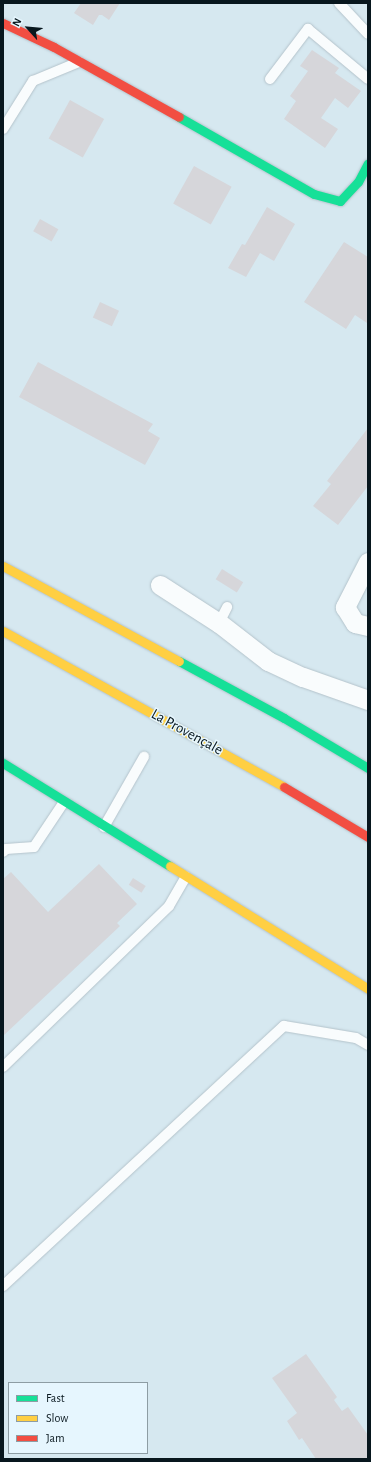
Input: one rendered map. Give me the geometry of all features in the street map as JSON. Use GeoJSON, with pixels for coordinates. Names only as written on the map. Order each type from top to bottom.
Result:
{"type":"FeatureCollection","features":[{"type":"Feature","properties":{"kind":"main road"},"geometry":{"type":"LineString","coordinates":[[3,23],[80,62],[314,194],[340,200],[358,182],[368,163]]}},
{"type":"Feature","properties":{"kind":"main road"},"geometry":{"type":"LineString","coordinates":[[3,566],[284,718],[368,768]]}},
{"type":"Feature","properties":{"kind":"main road","name":"La Provençale"},"geometry":{"type":"LineString","coordinates":[[3,631],[239,761],[368,837]]}},
{"type":"Feature","properties":{"kind":"main road"},"geometry":{"type":"LineString","coordinates":[[3,763],[104,827],[368,989]]}},
{"type":"Feature","properties":{"kind":"street"},"geometry":{"type":"LineString","coordinates":[[368,562],[346,606],[355,623],[368,626]]}},
{"type":"Feature","properties":{"kind":"street"},"geometry":{"type":"LineString","coordinates":[[160,585],[223,615],[268,661],[303,677],[368,700]]}},
{"type":"Feature","properties":{"kind":"lane"},"geometry":{"type":"LineString","coordinates":[[339,3],[368,34]]}},
{"type":"Feature","properties":{"kind":"lane"},"geometry":{"type":"LineString","coordinates":[[270,79],[308,29],[368,80]]}},
{"type":"Feature","properties":{"kind":"lane"},"geometry":{"type":"LineString","coordinates":[[3,129],[33,81],[80,62]]}},
{"type":"Feature","properties":{"kind":"lane"},"geometry":{"type":"LineString","coordinates":[[104,827],[144,757]]}},
{"type":"Feature","properties":{"kind":"lane"},"geometry":{"type":"LineString","coordinates":[[3,852],[6,849],[34,847],[64,802]]}},
{"type":"Feature","properties":{"kind":"lane"},"geometry":{"type":"LineString","coordinates":[[3,1067],[169,906],[186,877]]}},
{"type":"Feature","properties":{"kind":"lane"},"geometry":{"type":"LineString","coordinates":[[3,1286],[284,1026],[356,1038],[368,1046]]}},
{"type":"Feature","properties":{"kind":"building"},"geometry":{"type":"Polygon","coordinates":[[[81,3],[120,3],[109,20],[102,15],[99,15],[93,25],[74,13],[81,3]]]}},
{"type":"Feature","properties":{"kind":"building"},"geometry":{"type":"Polygon","coordinates":[[[312,50],[339,68],[335,73],[361,91],[348,108],[335,98],[321,118],[338,129],[325,148],[284,119],[296,101],[290,96],[308,71],[300,66],[312,50]]]}},
{"type":"Feature","properties":{"kind":"building"},"geometry":{"type":"Polygon","coordinates":[[[70,100],[104,119],[83,157],[49,138],[70,100]]]}},
{"type":"Feature","properties":{"kind":"building"},"geometry":{"type":"Polygon","coordinates":[[[194,166],[232,187],[211,224],[173,204],[194,166]]]}},
{"type":"Feature","properties":{"kind":"building"},"geometry":{"type":"Polygon","coordinates":[[[267,207],[295,224],[274,261],[260,253],[246,277],[228,268],[242,244],[245,245],[267,207]]]}},
{"type":"Feature","properties":{"kind":"building"},"geometry":{"type":"Polygon","coordinates":[[[40,219],[58,229],[52,241],[33,231],[40,219]]]}},
{"type":"Feature","properties":{"kind":"building"},"geometry":{"type":"Polygon","coordinates":[[[344,242],[368,257],[368,321],[367,323],[355,315],[346,329],[304,302],[344,242]]]}},
{"type":"Feature","properties":{"kind":"building"},"geometry":{"type":"Polygon","coordinates":[[[100,302],[119,311],[112,326],[93,317],[100,302]]]}},
{"type":"Feature","properties":{"kind":"building"},"geometry":{"type":"Polygon","coordinates":[[[38,362],[153,424],[148,431],[160,438],[145,465],[19,397],[38,362]]]}},
{"type":"Feature","properties":{"kind":"building"},"geometry":{"type":"Polygon","coordinates":[[[368,428],[368,486],[338,525],[313,506],[331,484],[327,481],[368,428]]]}},
{"type":"Feature","properties":{"kind":"building"},"geometry":{"type":"Polygon","coordinates":[[[222,569],[243,582],[237,592],[216,579],[222,569]]]}},
{"type":"Feature","properties":{"kind":"building"},"geometry":{"type":"Polygon","coordinates":[[[99,864],[137,904],[117,923],[120,926],[3,1036],[3,879],[11,872],[48,912],[99,864]]]}},
{"type":"Feature","properties":{"kind":"building"},"geometry":{"type":"Polygon","coordinates":[[[133,878],[146,886],[141,893],[129,885],[133,878]]]}},
{"type":"Feature","properties":{"kind":"building"},"geometry":{"type":"Polygon","coordinates":[[[306,1354],[337,1397],[334,1400],[342,1411],[348,1407],[368,1435],[368,1459],[316,1459],[302,1438],[299,1440],[287,1421],[297,1413],[272,1378],[306,1354]]]}},
{"type":"Feature","properties":{"kind":"traffic: fast"},"geometry":{"type":"LineString","coordinates":[[179,117],[314,194],[340,201],[358,182],[368,163]]}},
{"type":"Feature","properties":{"kind":"traffic: fast"},"geometry":{"type":"LineString","coordinates":[[179,661],[284,718],[368,768]]}},
{"type":"Feature","properties":{"kind":"traffic: fast"},"geometry":{"type":"LineString","coordinates":[[3,763],[170,866]]}},
{"type":"Feature","properties":{"kind":"traffic: slow"},"geometry":{"type":"LineString","coordinates":[[3,566],[179,661]]}},
{"type":"Feature","properties":{"kind":"traffic: slow"},"geometry":{"type":"LineString","coordinates":[[3,631],[284,787]]}},
{"type":"Feature","properties":{"kind":"traffic: slow"},"geometry":{"type":"LineString","coordinates":[[170,866],[368,989]]}},
{"type":"Feature","properties":{"kind":"traffic: jam"},"geometry":{"type":"LineString","coordinates":[[3,23],[54,47],[179,117]]}},
{"type":"Feature","properties":{"kind":"traffic: jam"},"geometry":{"type":"LineString","coordinates":[[284,787],[368,837]]}}]}
